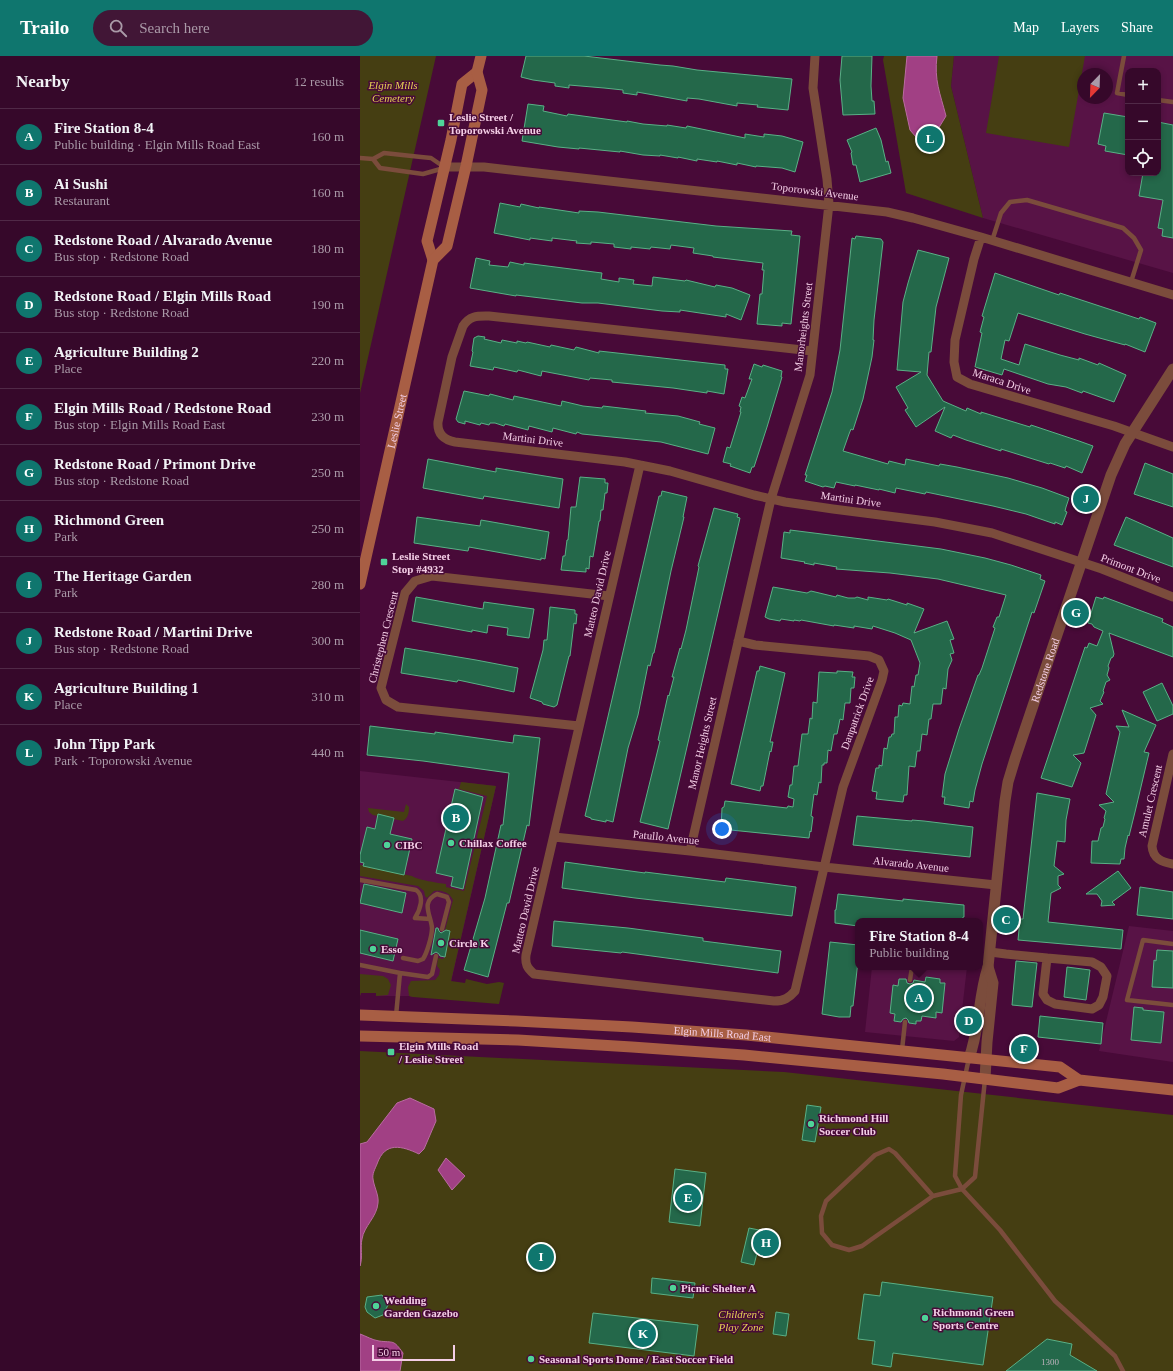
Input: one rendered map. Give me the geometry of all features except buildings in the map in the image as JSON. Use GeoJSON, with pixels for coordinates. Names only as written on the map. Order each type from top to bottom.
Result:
{"type":"FeatureCollection","features":[{"type":"Feature","properties":{"kind":"main road","name":"Leslie Street"},"geometry":{"type":"LineString","coordinates":[[360,584],[433,260],[446,246],[466,166],[482,90],[477,72],[481,56]]}},
{"type":"Feature","properties":{"kind":"main road"},"geometry":{"type":"LineString","coordinates":[[433,260],[426,241],[462,84],[477,72]]}},
{"type":"Feature","properties":{"kind":"main road","name":"Elgin Mills Road East"},"geometry":{"type":"LineString","coordinates":[[360,1015],[639,1028],[746,1035],[1060,1067],[1079,1080]]}},
{"type":"Feature","properties":{"kind":"main road","name":"Elgin Mills Road East"},"geometry":{"type":"LineString","coordinates":[[360,1036],[518,1040],[632,1047],[744,1055],[985,1079],[1058,1088],[1079,1080],[1173,1090]]}},
{"type":"Feature","properties":{"kind":"street","name":"Manorheights Street"},"geometry":{"type":"LineString","coordinates":[[738,641],[771,499],[810,374],[829,204],[827,179],[813,88],[815,56]]}},
{"type":"Feature","properties":{"kind":"street","name":"Toporowski Avenue"},"geometry":{"type":"LineString","coordinates":[[444,167],[484,167],[829,204],[887,212],[981,237],[1173,295]]}},
{"type":"Feature","properties":{"kind":"street","name":"Maraca Drive"},"geometry":{"type":"LineString","coordinates":[[981,237],[974,259],[956,340],[954,362],[957,377],[970,384],[1132,432]]}},
{"type":"Feature","properties":{"kind":"street","name":"Martini Drive"},"geometry":{"type":"LineString","coordinates":[[812,351],[489,316],[473,316],[466,322],[452,357],[438,430],[442,436],[455,442],[618,461],[670,471],[771,499],[833,509],[936,522],[992,533],[1081,561]]}},
{"type":"Feature","properties":{"kind":"street","name":"Redstone Road"},"geometry":{"type":"LineString","coordinates":[[970,1058],[975,1042],[982,983],[988,967],[1008,782],[1110,475],[1132,432],[1173,369]]}},
{"type":"Feature","properties":{"kind":"street"},"geometry":{"type":"LineString","coordinates":[[1132,432],[1173,446]]}},
{"type":"Feature","properties":{"kind":"street","name":"Matteo David Drive"},"geometry":{"type":"LineString","coordinates":[[640,465],[578,726],[525,960],[526,965],[534,974],[540,976],[782,1001],[788,998],[795,990],[824,867]]}},
{"type":"Feature","properties":{"kind":"street","name":"Primont Drive"},"geometry":{"type":"LineString","coordinates":[[1081,561],[1173,597]]}},
{"type":"Feature","properties":{"kind":"street","name":"Christephen Crescent"},"geometry":{"type":"LineString","coordinates":[[578,726],[398,707],[386,700],[381,688],[405,593],[415,581],[432,576],[609,596]]}},
{"type":"Feature","properties":{"kind":"street","name":"Manor Heights Street"},"geometry":{"type":"LineString","coordinates":[[690,851],[738,641]]}},
{"type":"Feature","properties":{"kind":"street","name":"Danpatrick Drive"},"geometry":{"type":"LineString","coordinates":[[738,641],[755,645],[869,656],[879,660],[883,668],[884,671],[882,680],[843,787],[824,867]]}},
{"type":"Feature","properties":{"kind":"street","name":"Amulet Crescent"},"geometry":{"type":"LineString","coordinates":[[1173,754],[1152,846],[1155,857],[1164,863],[1173,864]]}},
{"type":"Feature","properties":{"kind":"street","name":"Patullo Avenue"},"geometry":{"type":"LineString","coordinates":[[554,837],[824,867]]}},
{"type":"Feature","properties":{"kind":"street","name":"Alvarado Avenue"},"geometry":{"type":"LineString","coordinates":[[824,867],[996,885]]}},
{"type":"Feature","properties":{"kind":"street"},"geometry":{"type":"LineString","coordinates":[[990,952],[1092,962],[1101,967],[1106,976],[1103,998],[1099,1005],[1092,1009],[1055,1004],[1047,1000],[1043,994],[1047,958]]}},
{"type":"Feature","properties":{"kind":"street","name":"Redstone Road"},"geometry":{"type":"LineString","coordinates":[[985,1079],[993,983],[988,967]]}},
{"type":"Feature","properties":{"kind":"lane"},"geometry":{"type":"LineString","coordinates":[[1124,56],[1117,93],[1125,94]]}},
{"type":"Feature","properties":{"kind":"lane"},"geometry":{"type":"LineString","coordinates":[[1161,100],[1173,102]]}},
{"type":"Feature","properties":{"kind":"lane"},"geometry":{"type":"LineString","coordinates":[[360,158],[374,159],[384,153],[431,158],[444,167]]}},
{"type":"Feature","properties":{"kind":"lane"},"geometry":{"type":"LineString","coordinates":[[374,159],[380,168],[423,174],[444,167]]}},
{"type":"Feature","properties":{"kind":"lane"},"geometry":{"type":"LineString","coordinates":[[992,241],[1001,213],[1010,202],[1027,200],[1123,228],[1134,238],[1141,250],[1131,282]]}},
{"type":"Feature","properties":{"kind":"lane"},"geometry":{"type":"LineString","coordinates":[[360,880],[420,892],[421,898],[418,914],[415,918],[430,919]]}},
{"type":"Feature","properties":{"kind":"lane"},"geometry":{"type":"LineString","coordinates":[[403,958],[418,961],[424,959],[432,929],[427,909],[428,902],[437,894],[447,897],[449,902],[442,929]]}},
{"type":"Feature","properties":{"kind":"lane"},"geometry":{"type":"LineString","coordinates":[[1173,944],[1143,940],[1127,1000],[1173,1005]]}},
{"type":"Feature","properties":{"kind":"lane"},"geometry":{"type":"LineString","coordinates":[[360,966],[428,977],[432,974],[436,956]]}},
{"type":"Feature","properties":{"kind":"lane"},"geometry":{"type":"LineString","coordinates":[[910,980],[912,970]]}},
{"type":"Feature","properties":{"kind":"lane"},"geometry":{"type":"LineString","coordinates":[[396,1016],[400,973]]}},
{"type":"Feature","properties":{"kind":"lane"},"geometry":{"type":"LineString","coordinates":[[902,1050],[905,1022]]}},
{"type":"Feature","properties":{"kind":"lane"},"geometry":{"type":"LineString","coordinates":[[970,1058],[961,1095],[955,1176],[962,1189],[1000,1230],[1055,1301],[1115,1356],[1123,1371]]}},
{"type":"Feature","properties":{"kind":"lane"},"geometry":{"type":"LineString","coordinates":[[933,1196],[895,1153],[889,1149],[875,1155],[826,1201],[821,1216],[822,1233],[832,1245],[849,1250],[862,1246],[933,1196],[962,1189],[975,1177],[985,1079]]}},
{"type":"Feature","properties":{"kind":"shaded area"},"geometry":{"type":"Polygon","coordinates":[[[907,56],[937,56],[937,79],[946,116],[935,134],[929,140],[916,137],[910,130],[903,98],[907,56]]]}},
{"type":"Feature","properties":{"kind":"shaded area"},"geometry":{"type":"Polygon","coordinates":[[[954,56],[1173,56],[1173,273],[983,218],[951,86],[954,56]]]}},
{"type":"Feature","properties":{"kind":"shaded area"},"geometry":{"type":"Polygon","coordinates":[[[360,771],[496,786],[449,991],[413,997],[376,996],[376,993],[361,993],[360,996],[360,771]]]}},
{"type":"Feature","properties":{"kind":"shaded area"},"geometry":{"type":"Polygon","coordinates":[[[1129,926],[1173,931],[1173,1062],[1099,1051],[1129,926]]]}},
{"type":"Feature","properties":{"kind":"shaded area"},"geometry":{"type":"Polygon","coordinates":[[[872,970],[967,970],[959,1037],[954,1041],[865,1032],[872,970]]]}},
{"type":"Feature","properties":{"kind":"shaded area"},"geometry":{"type":"Polygon","coordinates":[[[410,1098],[434,1109],[436,1121],[424,1149],[419,1154],[395,1147],[389,1149],[380,1157],[373,1175],[378,1203],[375,1213],[363,1234],[361,1242],[360,1266],[360,1144],[367,1142],[397,1103],[410,1098]]]}},
{"type":"Feature","properties":{"kind":"shaded area"},"geometry":{"type":"Polygon","coordinates":[[[446,1158],[465,1176],[452,1190],[438,1170],[446,1158]]]}},
{"type":"Feature","properties":{"kind":"shaded area"},"geometry":{"type":"Polygon","coordinates":[[[360,1334],[371,1339],[393,1342],[403,1353],[400,1371],[360,1371],[360,1334]]]}},
{"type":"Feature","properties":{"kind":"green space","name":"Elgin Mills Cemetery"},"geometry":{"type":"Polygon","coordinates":[[[360,56],[436,56],[360,393],[360,56]]]}},
{"type":"Feature","properties":{"kind":"green space"},"geometry":{"type":"Polygon","coordinates":[[[884,56],[954,56],[951,86],[983,218],[906,193],[883,60],[884,56]]]}},
{"type":"Feature","properties":{"kind":"green space"},"geometry":{"type":"Polygon","coordinates":[[[999,56],[1085,56],[1083,68],[1077,68],[1077,102],[1069,147],[986,133],[999,56]]]}},
{"type":"Feature","properties":{"kind":"green space"},"geometry":{"type":"Polygon","coordinates":[[[461,782],[496,786],[451,981],[465,983],[466,979],[487,984],[499,982],[504,983],[499,1004],[409,996],[408,987],[411,981],[435,980],[439,975],[440,970],[437,966],[438,958],[443,959],[445,957],[450,931],[445,930],[453,900],[447,893],[442,891],[434,891],[427,898],[424,891],[418,886],[360,876],[360,865],[446,884],[446,887],[464,891],[487,796],[459,789],[461,782]]]}},
{"type":"Feature","properties":{"kind":"green space"},"geometry":{"type":"Polygon","coordinates":[[[406,804],[409,807],[408,813],[403,821],[373,815],[369,812],[368,808],[404,812],[406,804]]]}},
{"type":"Feature","properties":{"kind":"green space"},"geometry":{"type":"Polygon","coordinates":[[[360,974],[383,976],[388,979],[391,985],[388,995],[376,996],[376,993],[361,993],[360,996],[360,974]]]}},
{"type":"Feature","properties":{"kind":"green space","name":"Children's Play Zone"},"geometry":{"type":"Polygon","coordinates":[[[360,1051],[784,1072],[1173,1115],[1173,1371],[360,1371],[360,1051]]]}},
{"type":"Feature","properties":{"kind":"place","name":"Leslie Street / Toporowski Avenue"},"geometry":{"type":"Point","coordinates":[441,123]}},
{"type":"Feature","properties":{"kind":"place","name":"John Tipp Park"},"geometry":{"type":"Point","coordinates":[930,139]}},
{"type":"Feature","properties":{"kind":"place","name":"Redstone Road / Martini Drive"},"geometry":{"type":"Point","coordinates":[1086,499]}},
{"type":"Feature","properties":{"kind":"place","name":"Leslie Street Stop #4932"},"geometry":{"type":"Point","coordinates":[384,562]}},
{"type":"Feature","properties":{"kind":"place","name":"Redstone Road / Primont Drive"},"geometry":{"type":"Point","coordinates":[1076,613]}},
{"type":"Feature","properties":{"kind":"place","name":"Ai Sushi"},"geometry":{"type":"Point","coordinates":[456,818]}},
{"type":"Feature","properties":{"kind":"place","name":"Chillax Coffee"},"geometry":{"type":"Point","coordinates":[451,843]}},
{"type":"Feature","properties":{"kind":"place","name":"CIBC"},"geometry":{"type":"Point","coordinates":[387,845]}},
{"type":"Feature","properties":{"kind":"place","name":"Redstone Road / Alvarado Avenue"},"geometry":{"type":"Point","coordinates":[1006,920]}},
{"type":"Feature","properties":{"kind":"place","name":"Circle K"},"geometry":{"type":"Point","coordinates":[441,943]}},
{"type":"Feature","properties":{"kind":"place","name":"Esso"},"geometry":{"type":"Point","coordinates":[373,949]}},
{"type":"Feature","properties":{"kind":"place","name":"Fire Station 8-4"},"geometry":{"type":"Point","coordinates":[919,998]}},
{"type":"Feature","properties":{"kind":"place","name":"Redstone Road / Elgin Mills Road"},"geometry":{"type":"Point","coordinates":[969,1021]}},
{"type":"Feature","properties":{"kind":"place","name":"Elgin Mills Road / Redstone Road"},"geometry":{"type":"Point","coordinates":[1024,1049]}},
{"type":"Feature","properties":{"kind":"place","name":"Elgin Mills Road / Leslie Street"},"geometry":{"type":"Point","coordinates":[391,1052]}},
{"type":"Feature","properties":{"kind":"place","name":"Richmond Hill Soccer Club"},"geometry":{"type":"Point","coordinates":[811,1124]}},
{"type":"Feature","properties":{"kind":"place","name":"Agriculture Building 2"},"geometry":{"type":"Point","coordinates":[688,1198]}},
{"type":"Feature","properties":{"kind":"place","name":"Richmond Green"},"geometry":{"type":"Point","coordinates":[766,1243]}},
{"type":"Feature","properties":{"kind":"place","name":"The Heritage Garden"},"geometry":{"type":"Point","coordinates":[541,1257]}},
{"type":"Feature","properties":{"kind":"place","name":"Picnic Shelter A"},"geometry":{"type":"Point","coordinates":[673,1288]}},
{"type":"Feature","properties":{"kind":"place","name":"Wedding Garden Gazebo"},"geometry":{"type":"Point","coordinates":[376,1306]}},
{"type":"Feature","properties":{"kind":"place","name":"Richmond Green Sports Centre"},"geometry":{"type":"Point","coordinates":[925,1318]}},
{"type":"Feature","properties":{"kind":"place","name":"Agriculture Building 1"},"geometry":{"type":"Point","coordinates":[643,1334]}},
{"type":"Feature","properties":{"kind":"place","name":"Seasonal Sports Dome / East Soccer Field"},"geometry":{"type":"Point","coordinates":[531,1359]}}]}
